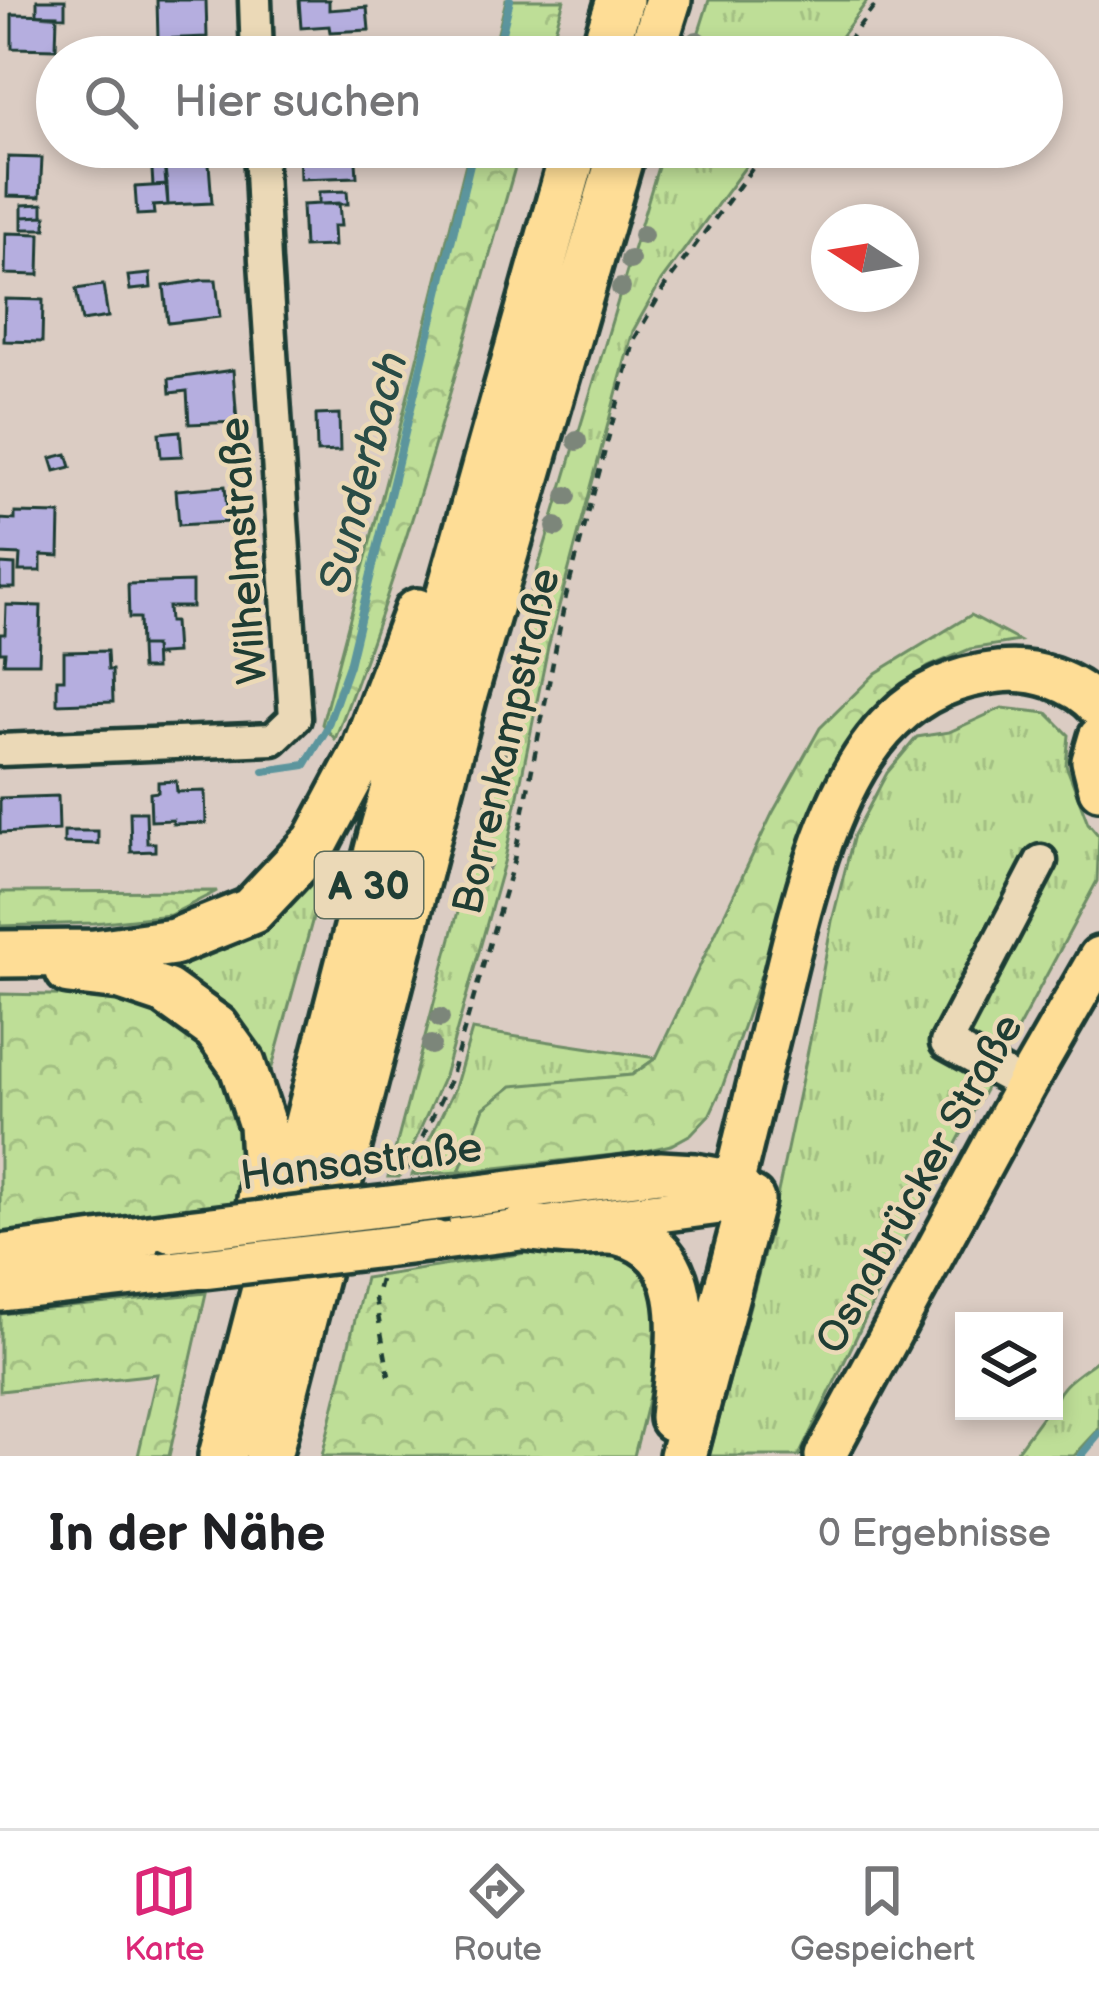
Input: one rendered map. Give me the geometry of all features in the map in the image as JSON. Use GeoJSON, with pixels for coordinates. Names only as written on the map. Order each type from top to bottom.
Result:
{"type":"FeatureCollection","features":[{"type":"Feature","properties":{"kind":"highway"},"geometry":{"type":"LineString","coordinates":[[609,36],[620,0]]}},
{"type":"Feature","properties":{"kind":"highway"},"geometry":{"type":"LineString","coordinates":[[657,36],[668,0]]}},
{"type":"Feature","properties":{"kind":"highway","name":"A 30"},"geometry":{"type":"LineString","coordinates":[[225,1441],[384,827],[569,168]]}},
{"type":"Feature","properties":{"kind":"highway","name":"A 30"},"geometry":{"type":"LineString","coordinates":[[272,1456],[286,1382],[464,694],[617,168]]}},
{"type":"Feature","properties":{"kind":"highway"},"geometry":{"type":"LineString","coordinates":[[0,954],[95,953],[174,942],[251,911],[316,842],[364,752],[518,346]]}},
{"type":"Feature","properties":{"kind":"highway"},"geometry":{"type":"LineString","coordinates":[[0,970],[87,972],[166,992],[216,1028],[242,1064],[262,1125],[265,1172],[225,1441]]}},
{"type":"Feature","properties":{"kind":"highway"},"geometry":{"type":"LineString","coordinates":[[672,1443],[738,1194]]}},
{"type":"Feature","properties":{"kind":"highway"},"geometry":{"type":"LineString","coordinates":[[526,1227],[619,1232],[654,1248],[675,1280],[682,1315],[672,1443]]}},
{"type":"Feature","properties":{"kind":"main road"},"geometry":{"type":"LineString","coordinates":[[738,1194],[829,869],[837,804],[860,763],[892,720],[932,690],[973,674],[1011,670],[1046,676],[1071,686],[1099,707]]}},
{"type":"Feature","properties":{"kind":"main road"},"geometry":{"type":"LineString","coordinates":[[1099,737],[1092,761],[1099,788]]}},
{"type":"Feature","properties":{"kind":"main road","name":"Osnabrücker Straße"},"geometry":{"type":"LineString","coordinates":[[825,1456],[1099,957]]}},
{"type":"Feature","properties":{"kind":"main road","name":"Hansastraße"},"geometry":{"type":"LineString","coordinates":[[0,1255],[660,1172],[695,1174],[738,1194]]}},
{"type":"Feature","properties":{"kind":"main road","name":"Hansastraße"},"geometry":{"type":"LineString","coordinates":[[0,1291],[435,1240],[738,1194]]}},
{"type":"Feature","properties":{"kind":"street"},"geometry":{"type":"LineString","coordinates":[[255,0],[256,36]]}},
{"type":"Feature","properties":{"kind":"street","name":"Wilhelmstraße"},"geometry":{"type":"LineString","coordinates":[[0,750],[273,739],[295,718],[261,168]]}},
{"type":"Feature","properties":{"kind":"street"},"geometry":{"type":"LineString","coordinates":[[1025,1086],[946,1043],[1041,860]]}},
{"type":"Feature","properties":{"kind":"path"},"geometry":{"type":"LineString","coordinates":[[852,36],[879,0]]}},
{"type":"Feature","properties":{"kind":"path","name":"Borrenkampstraße"},"geometry":{"type":"LineString","coordinates":[[405,1173],[449,1082],[514,860],[566,596],[635,338],[665,286],[752,168]]}},
{"type":"Feature","properties":{"kind":"path"},"geometry":{"type":"LineString","coordinates":[[380,1278],[375,1299],[389,1376]]}},
{"type":"Feature","properties":{"kind":"green space"},"geometry":{"type":"Polygon","coordinates":[[[506,0],[564,0],[553,36],[497,36],[506,0]]]}},
{"type":"Feature","properties":{"kind":"green space"},"geometry":{"type":"Polygon","coordinates":[[[709,0],[868,0],[841,36],[698,36],[709,0]]]}},
{"type":"Feature","properties":{"kind":"green space"},"geometry":{"type":"Polygon","coordinates":[[[465,168],[515,168],[412,519],[335,739],[322,724],[465,168]]]}},
{"type":"Feature","properties":{"kind":"green space"},"geometry":{"type":"Polygon","coordinates":[[[658,168],[744,168],[661,281],[633,331],[548,647],[505,859],[444,1076],[399,1177],[388,1177],[500,752],[529,598],[658,168]]]}},
{"type":"Feature","properties":{"kind":"green space"},"geometry":{"type":"Polygon","coordinates":[[[971,615],[1019,641],[970,649],[928,667],[881,704],[843,754],[823,795],[710,1114],[691,1134],[671,1145],[459,1172],[484,1108],[512,1086],[632,1075],[656,1058],[772,814],[820,728],[876,673],[971,615]]]}},
{"type":"Feature","properties":{"kind":"green space"},"geometry":{"type":"Polygon","coordinates":[[[1002,708],[1047,713],[1069,735],[1066,765],[1088,823],[1099,836],[1097,881],[891,1265],[799,1456],[709,1456],[768,1239],[832,921],[854,835],[887,773],[917,737],[949,732],[1002,708]]]}},
{"type":"Feature","properties":{"kind":"green space"},"geometry":{"type":"Polygon","coordinates":[[[356,797],[336,868],[327,867],[266,1089],[129,967],[178,952],[356,797]]]}},
{"type":"Feature","properties":{"kind":"green space"},"geometry":{"type":"Polygon","coordinates":[[[217,891],[170,915],[0,926],[0,892],[217,891]]]}},
{"type":"Feature","properties":{"kind":"green space"},"geometry":{"type":"Polygon","coordinates":[[[0,994],[99,996],[159,1009],[206,1043],[229,1077],[242,1126],[242,1172],[236,1202],[0,1232],[0,994]]]}},
{"type":"Feature","properties":{"kind":"green space"},"geometry":{"type":"Polygon","coordinates":[[[472,1030],[656,1058],[632,1075],[512,1087],[484,1108],[459,1172],[412,1175],[455,1088],[472,1030]]]}},
{"type":"Feature","properties":{"kind":"green space"},"geometry":{"type":"Polygon","coordinates":[[[588,1249],[641,1267],[654,1280],[660,1296],[655,1367],[634,1456],[322,1456],[365,1278],[545,1250],[588,1249]]]}},
{"type":"Feature","properties":{"kind":"green space"},"geometry":{"type":"Polygon","coordinates":[[[206,1293],[169,1456],[138,1456],[157,1374],[0,1391],[0,1314],[206,1293]]]}},
{"type":"Feature","properties":{"kind":"green space"},"geometry":{"type":"Polygon","coordinates":[[[1099,1359],[1099,1429],[1074,1456],[1013,1456],[1039,1420],[1063,1420],[1063,1387],[1099,1359]]]}},
{"type":"Feature","properties":{"kind":"building"},"geometry":{"type":"Polygon","coordinates":[[[37,0],[65,0],[65,17],[37,15],[37,0]]]}},
{"type":"Feature","properties":{"kind":"building"},"geometry":{"type":"Polygon","coordinates":[[[157,0],[206,0],[207,36],[158,36],[157,0]]]}},
{"type":"Feature","properties":{"kind":"building"},"geometry":{"type":"Polygon","coordinates":[[[299,0],[329,0],[329,10],[367,7],[369,30],[301,28],[299,0]]]}},
{"type":"Feature","properties":{"kind":"building"},"geometry":{"type":"Polygon","coordinates":[[[12,14],[57,15],[56,36],[36,36],[36,49],[12,48],[12,14]]]}},
{"type":"Feature","properties":{"kind":"building"},"geometry":{"type":"Polygon","coordinates":[[[8,157],[36,158],[36,168],[41,168],[40,197],[7,196],[8,157]]]}},
{"type":"Feature","properties":{"kind":"building"},"geometry":{"type":"Polygon","coordinates":[[[152,168],[165,168],[167,185],[153,186],[152,168]]]}},
{"type":"Feature","properties":{"kind":"building"},"geometry":{"type":"Polygon","coordinates":[[[164,168],[209,168],[212,203],[168,205],[164,168]]]}},
{"type":"Feature","properties":{"kind":"building"},"geometry":{"type":"Polygon","coordinates":[[[300,168],[356,168],[357,177],[300,179],[300,168]]]}},
{"type":"Feature","properties":{"kind":"building"},"geometry":{"type":"Polygon","coordinates":[[[167,185],[168,205],[153,206],[154,214],[137,215],[135,187],[167,185]]]}},
{"type":"Feature","properties":{"kind":"building"},"geometry":{"type":"Polygon","coordinates":[[[347,191],[348,204],[319,204],[319,192],[347,191]]]}},
{"type":"Feature","properties":{"kind":"building"},"geometry":{"type":"Polygon","coordinates":[[[339,203],[341,226],[333,226],[334,246],[304,247],[302,205],[339,203]]]}},
{"type":"Feature","properties":{"kind":"building"},"geometry":{"type":"Polygon","coordinates":[[[43,204],[43,216],[22,217],[22,205],[43,204]]]}},
{"type":"Feature","properties":{"kind":"building"},"geometry":{"type":"Polygon","coordinates":[[[46,216],[46,229],[22,229],[22,217],[46,216]]]}},
{"type":"Feature","properties":{"kind":"building"},"geometry":{"type":"Polygon","coordinates":[[[6,233],[40,234],[39,275],[5,274],[6,233]]]}},
{"type":"Feature","properties":{"kind":"building"},"geometry":{"type":"Polygon","coordinates":[[[150,274],[151,288],[130,290],[128,276],[150,274]]]}},
{"type":"Feature","properties":{"kind":"building"},"geometry":{"type":"Polygon","coordinates":[[[216,280],[220,317],[168,323],[164,286],[216,280]]]}},
{"type":"Feature","properties":{"kind":"building"},"geometry":{"type":"Polygon","coordinates":[[[103,285],[108,317],[82,321],[76,289],[103,285]]]}},
{"type":"Feature","properties":{"kind":"building"},"geometry":{"type":"Polygon","coordinates":[[[5,299],[43,300],[42,342],[4,341],[5,299]]]}},
{"type":"Feature","properties":{"kind":"building"},"geometry":{"type":"Polygon","coordinates":[[[233,370],[237,422],[189,424],[187,391],[170,393],[169,379],[233,370]]]}},
{"type":"Feature","properties":{"kind":"building"},"geometry":{"type":"Polygon","coordinates":[[[339,414],[340,451],[317,452],[316,415],[339,414]]]}},
{"type":"Feature","properties":{"kind":"building"},"geometry":{"type":"Polygon","coordinates":[[[180,431],[182,456],[161,457],[159,433],[180,431]]]}},
{"type":"Feature","properties":{"kind":"building"},"geometry":{"type":"Polygon","coordinates":[[[67,454],[71,467],[55,471],[51,458],[67,454]]]}},
{"type":"Feature","properties":{"kind":"building"},"geometry":{"type":"Polygon","coordinates":[[[225,486],[228,522],[179,525],[176,490],[225,486]]]}},
{"type":"Feature","properties":{"kind":"building"},"geometry":{"type":"Polygon","coordinates":[[[15,513],[60,514],[59,556],[41,555],[41,571],[19,571],[20,555],[0,554],[0,519],[15,520],[15,513]]]}},
{"type":"Feature","properties":{"kind":"building"},"geometry":{"type":"Polygon","coordinates":[[[0,564],[15,565],[15,588],[0,588],[0,564]]]}},
{"type":"Feature","properties":{"kind":"building"},"geometry":{"type":"Polygon","coordinates":[[[192,582],[192,607],[168,607],[176,653],[155,656],[154,646],[140,646],[139,618],[129,618],[128,584],[192,582]]]}},
{"type":"Feature","properties":{"kind":"building"},"geometry":{"type":"Polygon","coordinates":[[[6,605],[41,606],[39,663],[4,663],[0,634],[5,634],[6,605]]]}},
{"type":"Feature","properties":{"kind":"building"},"geometry":{"type":"Polygon","coordinates":[[[140,646],[154,646],[155,669],[141,669],[140,646]]]}},
{"type":"Feature","properties":{"kind":"building"},"geometry":{"type":"Polygon","coordinates":[[[107,651],[113,702],[57,704],[57,679],[64,679],[64,652],[107,651]]]}},
{"type":"Feature","properties":{"kind":"building"},"geometry":{"type":"Polygon","coordinates":[[[176,781],[177,792],[205,791],[206,823],[151,821],[150,793],[158,792],[158,782],[176,781]]]}},
{"type":"Feature","properties":{"kind":"building"},"geometry":{"type":"Polygon","coordinates":[[[58,796],[59,830],[0,833],[0,798],[58,796]]]}},
{"type":"Feature","properties":{"kind":"building"},"geometry":{"type":"Polygon","coordinates":[[[130,812],[146,812],[147,843],[155,843],[155,851],[131,852],[130,812]]]}},
{"type":"Feature","properties":{"kind":"building"},"geometry":{"type":"Polygon","coordinates":[[[64,831],[98,831],[98,844],[64,843],[64,831]]]}},
{"type":"Feature","properties":{"kind":"waterway","name":"Sunderbach"},"geometry":{"type":"LineString","coordinates":[[501,36],[510,0]]}},
{"type":"Feature","properties":{"kind":"waterway","name":"Sunderbach"},"geometry":{"type":"LineString","coordinates":[[264,771],[305,765],[326,730],[349,665],[469,168]]}},
{"type":"Feature","properties":{"kind":"waterway"},"geometry":{"type":"LineString","coordinates":[[1081,1456],[1099,1434]]}}]}
